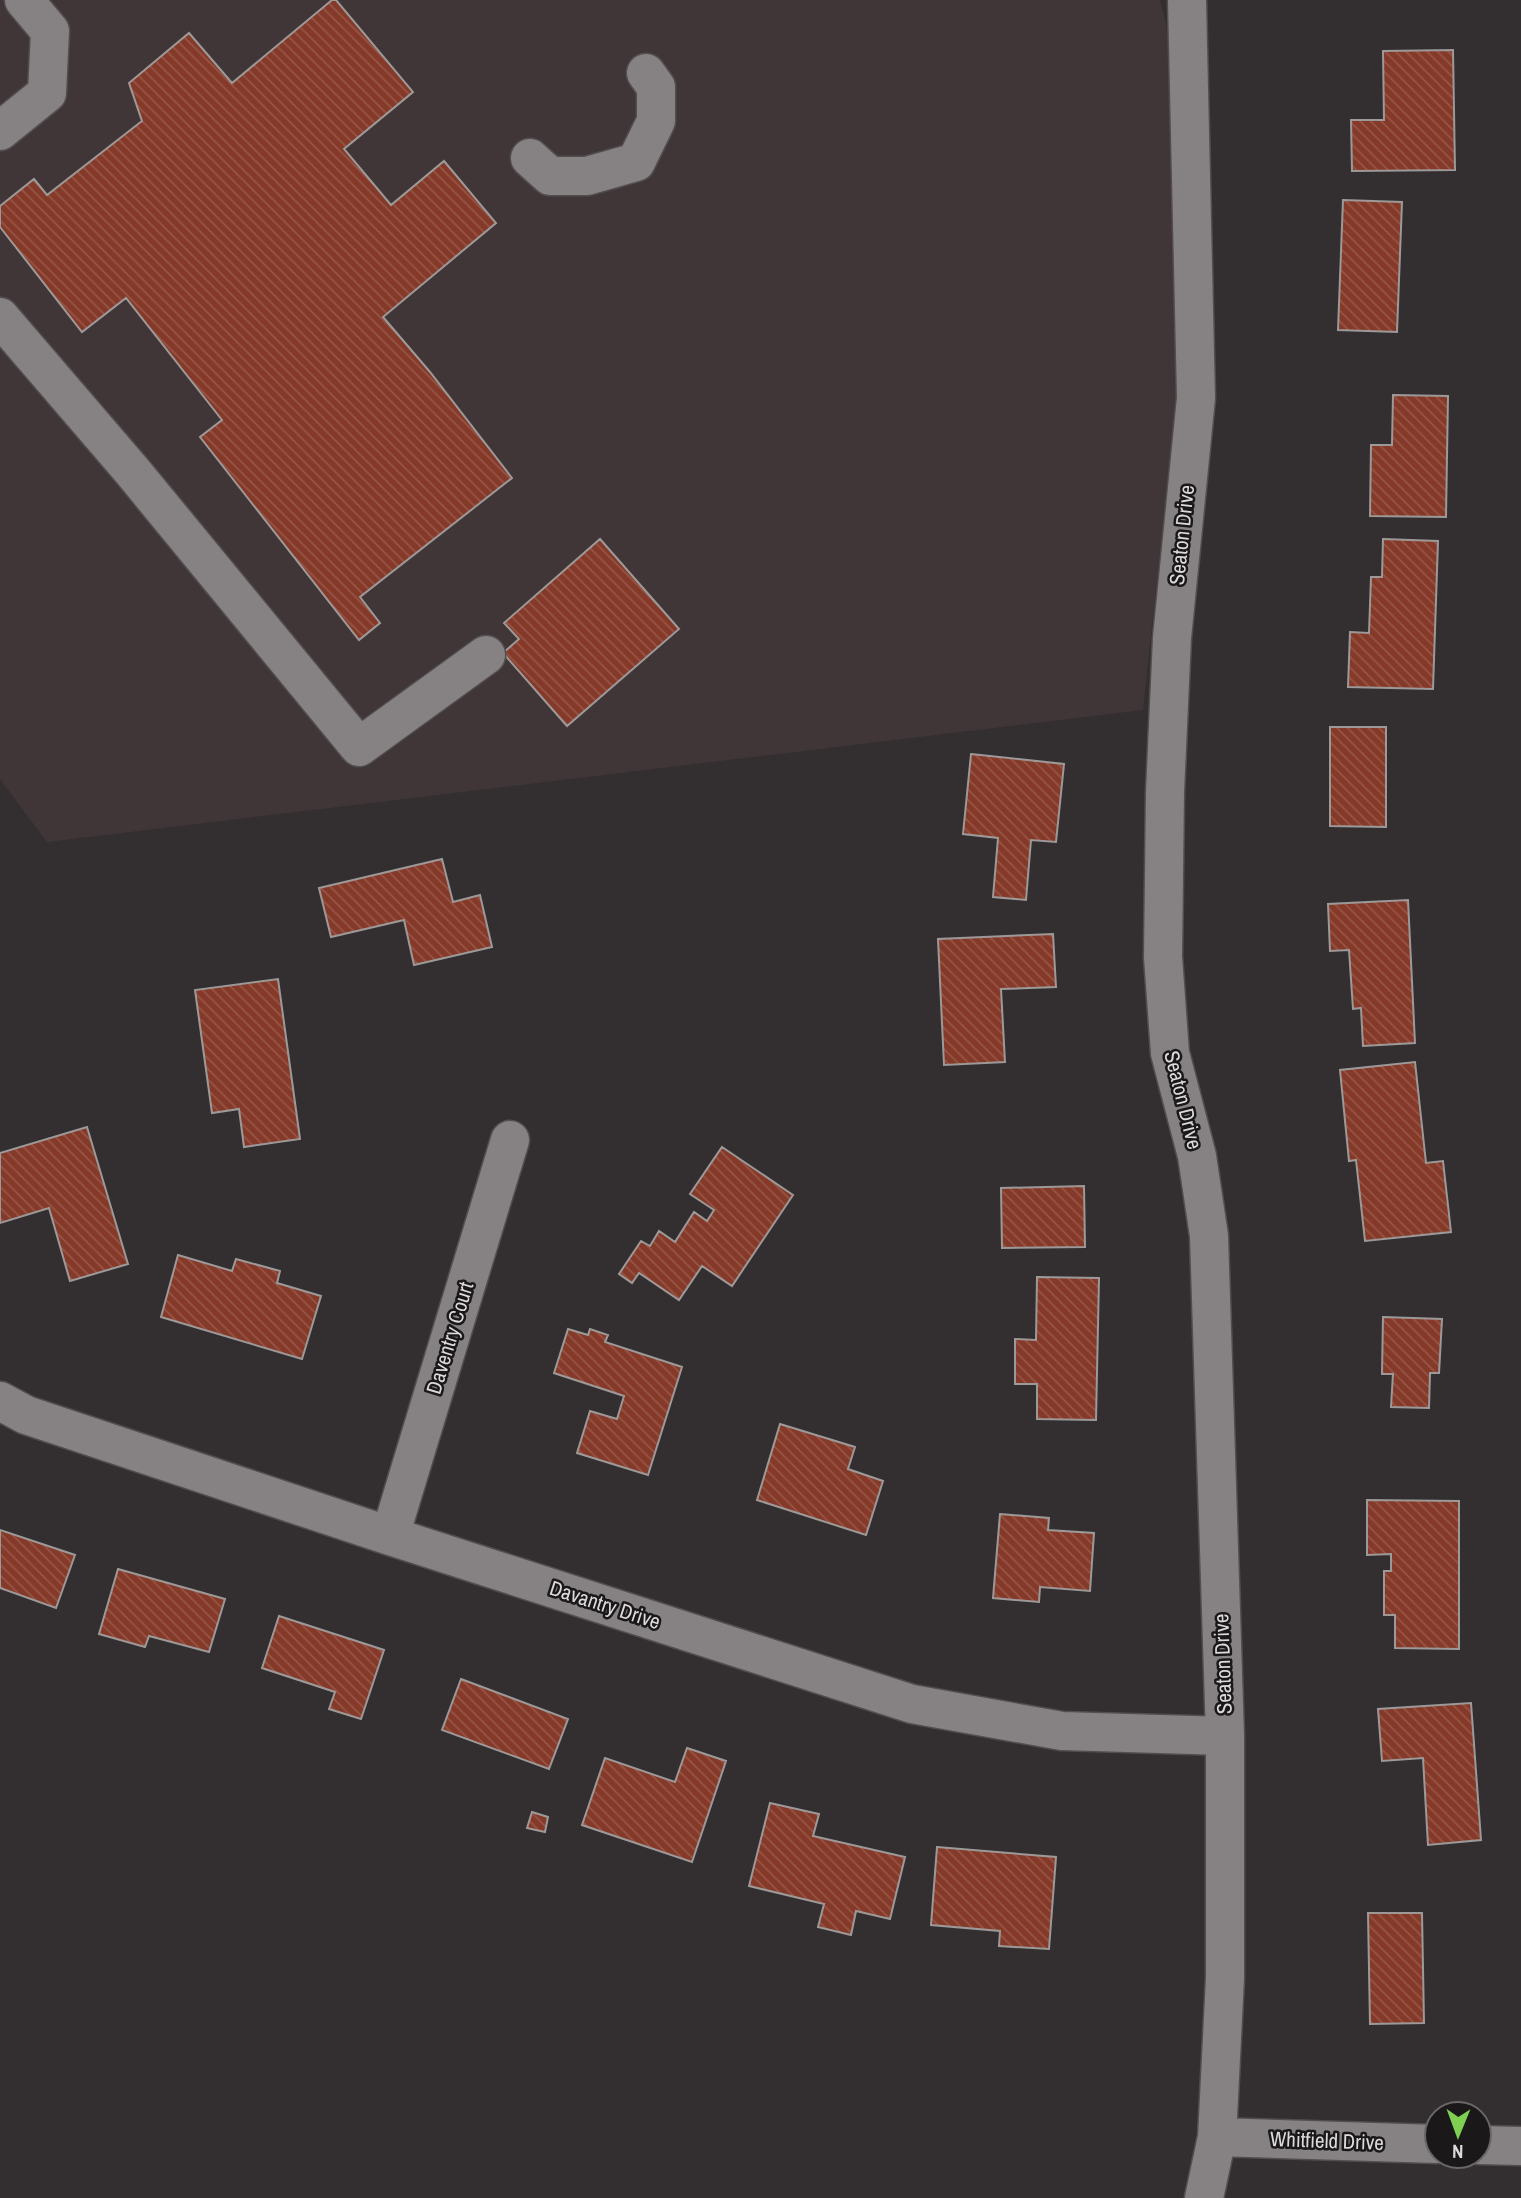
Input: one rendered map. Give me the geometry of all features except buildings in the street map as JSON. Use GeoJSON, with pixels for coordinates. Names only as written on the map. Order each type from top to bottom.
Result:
{"type":"FeatureCollection","features":[{"type":"Feature","properties":{"kind":"street"},"geometry":{"type":"LineString","coordinates":[[0,131],[47,93],[50,32],[24,0]]}},
{"type":"Feature","properties":{"kind":"street","name":"Seaton Drive"},"geometry":{"type":"LineString","coordinates":[[1187,0],[1196,398],[1172,638],[1165,792],[1163,957],[1170,1053],[1197,1156],[1209,1236],[1225,1736],[1225,1978],[1217,2137],[1204,2198]]}},
{"type":"Feature","properties":{"kind":"street"},"geometry":{"type":"LineString","coordinates":[[530,158],[550,176],[587,176],[636,162],[656,121],[656,87],[646,73]]}},
{"type":"Feature","properties":{"kind":"street"},"geometry":{"type":"LineString","coordinates":[[0,317],[133,472],[359,747],[486,655]]}},
{"type":"Feature","properties":{"kind":"street","name":"Daventry Court"},"geometry":{"type":"LineString","coordinates":[[390,1536],[510,1140]]}},
{"type":"Feature","properties":{"kind":"street","name":"Davantry Drive"},"geometry":{"type":"LineString","coordinates":[[0,1401],[26,1415],[390,1536],[912,1704],[1062,1731],[1225,1736]]}},
{"type":"Feature","properties":{"kind":"street","name":"Whitfield Drive"},"geometry":{"type":"LineString","coordinates":[[1217,2137],[1423,2144]]}},
{"type":"Feature","properties":{"kind":"street"},"geometry":{"type":"LineString","coordinates":[[1493,2145],[1521,2146]]}},
{"type":"Feature","properties":{"kind":"shaded area"},"geometry":{"type":"Polygon","coordinates":[[[0,0],[1160,0],[1201,164],[1143,710],[47,842],[0,779],[0,0]]]}}]}
